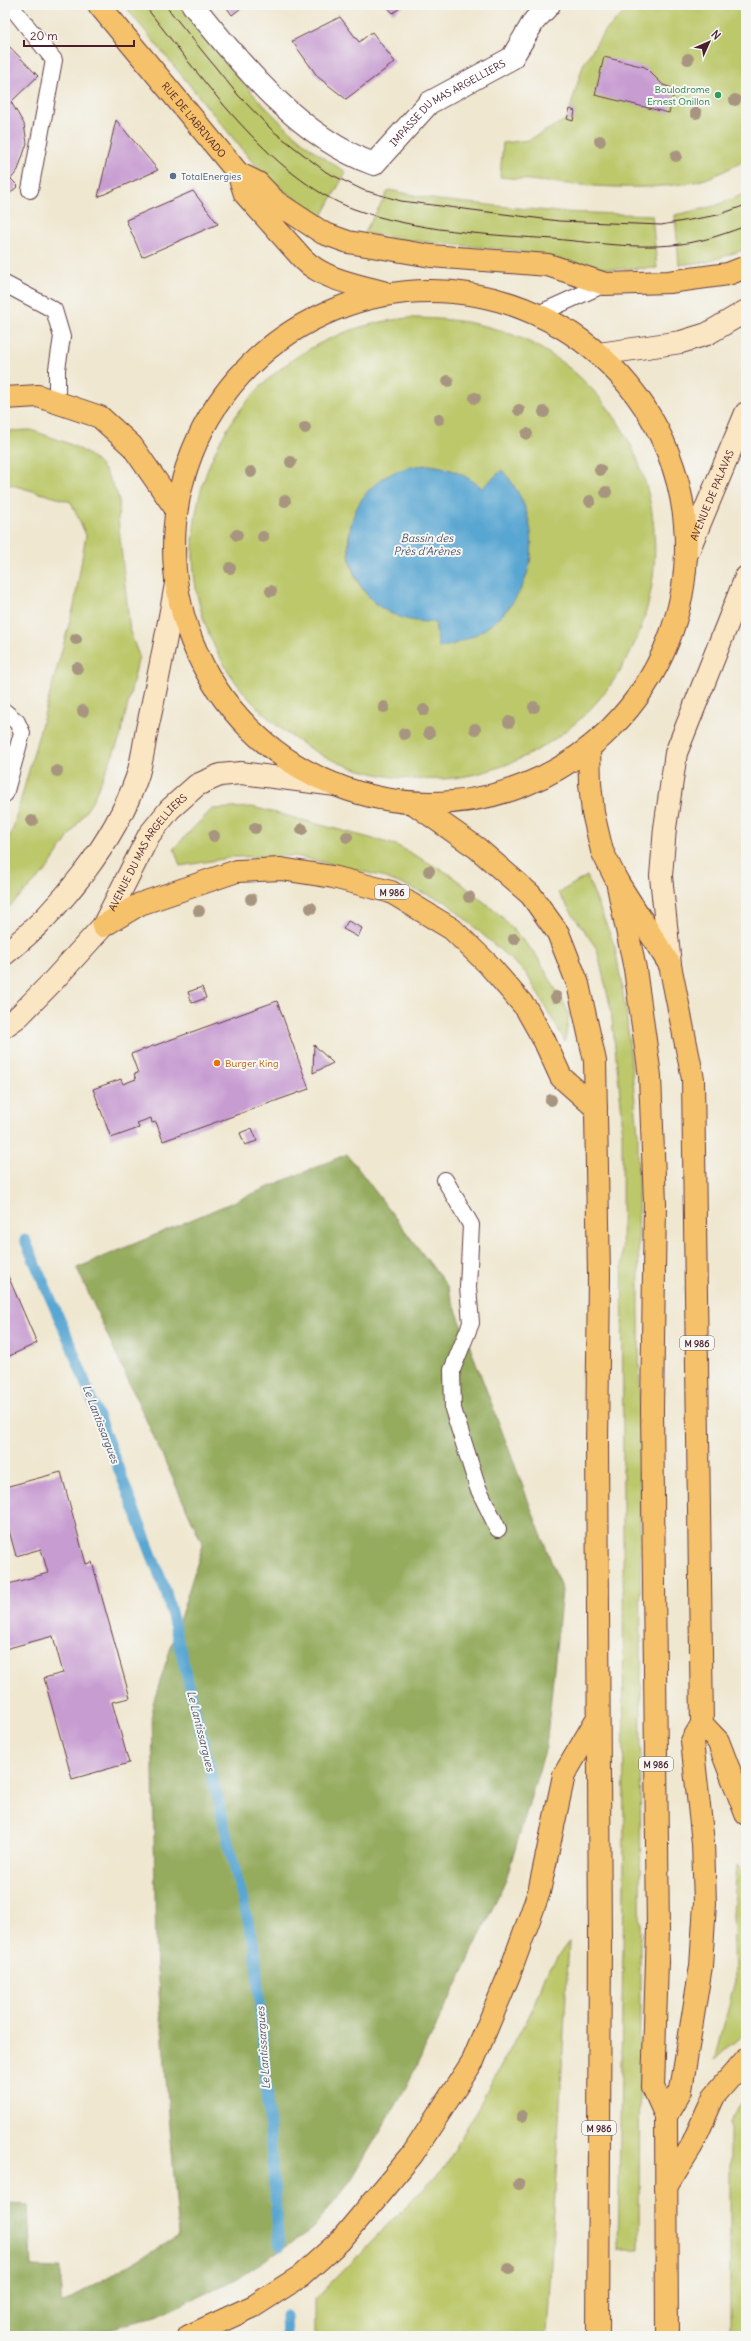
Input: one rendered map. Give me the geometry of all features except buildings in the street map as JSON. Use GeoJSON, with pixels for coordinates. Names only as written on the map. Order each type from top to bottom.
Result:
{"type":"FeatureCollection","features":[{"type":"Feature","properties":{"kind":"main road","name":"RUE DE L'ABRIVADO"},"geometry":{"type":"LineString","coordinates":[[99,5],[238,173],[245,194],[311,267],[334,278],[386,293]]}},
{"type":"Feature","properties":{"kind":"main road"},"geometry":{"type":"LineString","coordinates":[[238,173],[258,183],[276,202],[323,233],[348,242],[431,256],[548,265],[605,284],[669,282],[728,274],[746,267]]}},
{"type":"Feature","properties":{"kind":"main road"},"geometry":{"type":"LineString","coordinates":[[425,290],[464,292],[501,300],[538,314],[570,332],[599,354],[637,396],[665,445],[682,500],[686,556],[681,600],[668,643],[648,682],[622,718],[589,748],[536,781],[476,799],[413,803],[374,797],[336,785],[288,760],[246,726],[213,684],[189,636],[176,584],[173,546],[176,509],[189,457],[213,409],[246,367],[287,333],[334,308],[386,293],[425,290]]}},
{"type":"Feature","properties":{"kind":"main road"},"geometry":{"type":"LineString","coordinates":[[599,354],[681,342],[707,334],[746,311]]}},
{"type":"Feature","properties":{"kind":"main road"},"geometry":{"type":"LineString","coordinates":[[5,398],[38,396],[100,417],[132,446],[176,509]]}},
{"type":"Feature","properties":{"kind":"main road","name":"AVENUE DE PALAVAS"},"geometry":{"type":"LineString","coordinates":[[686,556],[746,413]]}},
{"type":"Feature","properties":{"kind":"main road"},"geometry":{"type":"LineString","coordinates":[[670,965],[661,876],[665,828],[676,753],[746,577]]}},
{"type":"Feature","properties":{"kind":"main road"},"geometry":{"type":"LineString","coordinates":[[5,954],[47,917],[86,869],[120,815],[137,776],[160,677],[176,584]]}},
{"type":"Feature","properties":{"kind":"main road","name":"M 986"},"geometry":{"type":"LineString","coordinates":[[589,748],[593,814],[602,851],[617,881],[670,965],[693,1079],[702,1724],[692,1741],[703,1843],[706,1903],[701,1966],[681,2090],[666,2116]]}},
{"type":"Feature","properties":{"kind":"main road","name":"AVENUE DU MAS ARGELLIERS"},"geometry":{"type":"LineString","coordinates":[[5,1026],[53,981],[103,926],[149,835],[170,809],[197,785],[220,775],[241,773],[336,785]]}},
{"type":"Feature","properties":{"kind":"main road","name":"M 986"},"geometry":{"type":"LineString","coordinates":[[413,803],[477,848],[532,895],[558,933],[578,984],[595,1061],[599,1275],[598,1717],[600,1940],[598,2326]]}},
{"type":"Feature","properties":{"kind":"main road","name":"M 986"},"geometry":{"type":"LineString","coordinates":[[103,926],[140,904],[237,871],[282,869],[333,877],[391,892],[452,929],[488,964],[526,1008],[544,1040],[561,1078],[596,1108]]}},
{"type":"Feature","properties":{"kind":"main road","name":"M 986"},"geometry":{"type":"LineString","coordinates":[[617,881],[635,969],[650,1076],[655,1203],[652,1410],[658,1930],[653,2087],[666,2116],[667,2326]]}},
{"type":"Feature","properties":{"kind":"main road"},"geometry":{"type":"LineString","coordinates":[[189,2336],[254,2306],[302,2276],[340,2241],[412,2154],[472,2062],[510,1975],[539,1892],[564,1775],[598,1717]]}},
{"type":"Feature","properties":{"kind":"main road"},"geometry":{"type":"LineString","coordinates":[[702,1724],[718,1742],[746,1814]]}},
{"type":"Feature","properties":{"kind":"main road"},"geometry":{"type":"LineString","coordinates":[[666,2187],[691,2146],[714,2096],[746,2059]]}},
{"type":"Feature","properties":{"kind":"street","name":"IMPASSE DU MAS ARGELLIERS"},"geometry":{"type":"LineString","coordinates":[[193,5],[228,49],[273,98],[329,140],[362,160],[374,164],[429,103],[512,58],[534,21],[549,5]]}},
{"type":"Feature","properties":{"kind":"lane"},"geometry":{"type":"LineString","coordinates":[[10,5],[54,60],[30,190]]}},
{"type":"Feature","properties":{"kind":"lane"},"geometry":{"type":"LineString","coordinates":[[5,284],[54,310],[62,337],[57,369],[57,403]]}},
{"type":"Feature","properties":{"kind":"lane"},"geometry":{"type":"LineString","coordinates":[[538,314],[605,284]]}},
{"type":"Feature","properties":{"kind":"lane"},"geometry":{"type":"LineString","coordinates":[[5,712],[17,722],[22,733],[5,794]]}},
{"type":"Feature","properties":{"kind":"lane"},"geometry":{"type":"LineString","coordinates":[[445,1180],[471,1225],[468,1287],[471,1323],[452,1370],[453,1409],[478,1488],[498,1529]]}},
{"type":"Feature","properties":{"kind":"green space"},"geometry":{"type":"Polygon","coordinates":[[[124,5],[180,5],[236,74],[276,117],[321,156],[346,172],[322,216],[288,194],[259,170],[124,5]]]}},
{"type":"Feature","properties":{"kind":"green space"},"geometry":{"type":"Polygon","coordinates":[[[632,5],[746,5],[746,160],[718,174],[696,182],[666,186],[594,186],[500,177],[503,143],[529,140],[567,119],[573,120],[575,111],[570,109],[583,65],[603,33],[632,5]]]}},
{"type":"Feature","properties":{"kind":"green space"},"geometry":{"type":"Polygon","coordinates":[[[389,190],[438,200],[558,212],[652,215],[657,268],[609,269],[512,250],[402,240],[364,233],[389,190]]]}},
{"type":"Feature","properties":{"kind":"green space"},"geometry":{"type":"Polygon","coordinates":[[[746,193],[746,249],[707,262],[679,265],[675,215],[715,206],[746,193]]]}},
{"type":"Feature","properties":{"kind":"green space"},"geometry":{"type":"Polygon","coordinates":[[[408,318],[440,319],[470,323],[500,330],[529,342],[577,375],[614,416],[639,464],[652,516],[654,570],[642,624],[618,674],[581,718],[551,741],[518,760],[482,773],[463,777],[425,779],[386,776],[349,767],[332,760],[298,741],[240,688],[206,626],[193,558],[201,491],[227,429],[272,376],[332,337],[408,318]],[[428,465],[400,470],[378,483],[361,502],[351,524],[348,548],[353,572],[366,594],[392,614],[435,622],[439,647],[468,638],[492,624],[511,605],[524,582],[530,557],[530,531],[523,504],[508,477],[482,489],[457,472],[428,465]]]}},
{"type":"Feature","properties":{"kind":"green space"},"geometry":{"type":"Polygon","coordinates":[[[31,430],[66,443],[86,453],[103,469],[110,480],[119,502],[118,518],[130,632],[139,656],[120,738],[92,802],[45,872],[5,911],[5,844],[12,832],[74,606],[86,535],[71,502],[5,483],[5,431],[31,430]]]}},
{"type":"Feature","properties":{"kind":"green space"},"geometry":{"type":"Polygon","coordinates":[[[253,807],[396,845],[451,875],[501,916],[536,955],[569,1013],[565,1041],[526,973],[446,902],[381,876],[296,856],[235,857],[180,866],[174,848],[212,809],[253,807]]]}},
{"type":"Feature","properties":{"kind":"green space"},"geometry":{"type":"Polygon","coordinates":[[[587,876],[615,947],[626,1011],[638,1132],[641,1662],[639,2250],[618,2250],[624,1888],[622,1113],[611,1010],[597,949],[558,893],[587,876]]]}},
{"type":"Feature","properties":{"kind":"green space"},"geometry":{"type":"Polygon","coordinates":[[[347,1154],[447,1286],[562,1590],[546,1747],[506,1879],[460,1978],[405,2089],[351,2180],[312,2229],[236,2279],[162,2314],[85,2336],[5,2336],[5,2204],[28,2205],[31,2267],[61,2268],[61,2304],[179,2236],[156,1956],[152,1707],[203,1545],[77,1268],[347,1154]]]}},
{"type":"Feature","properties":{"kind":"green space"},"geometry":{"type":"Polygon","coordinates":[[[737,1865],[746,1874],[746,2033],[715,2060],[735,1981],[733,1915],[737,1865]]]}},
{"type":"Feature","properties":{"kind":"green space"},"geometry":{"type":"Polygon","coordinates":[[[569,1941],[547,2336],[315,2336],[315,2299],[446,2165],[532,2010],[544,1976],[569,1941]]]}},
{"type":"Feature","properties":{"kind":"green space"},"geometry":{"type":"Polygon","coordinates":[[[746,2099],[746,2336],[730,2336],[730,2121],[746,2099]]]}},
{"type":"Feature","properties":{"kind":"water","name":"Bassin des Près d'Arènes"},"geometry":{"type":"Polygon","coordinates":[[[428,465],[457,472],[482,488],[502,470],[520,497],[530,524],[531,552],[526,578],[513,602],[494,622],[469,638],[439,648],[435,622],[398,617],[372,600],[355,575],[349,546],[353,517],[368,492],[392,473],[428,465]]]}},
{"type":"Feature","properties":{"kind":"waterway","name":"Le Lantissargues"},"geometry":{"type":"LineString","coordinates":[[25,1240],[70,1343],[166,1592],[255,1949],[279,2246]]}},
{"type":"Feature","properties":{"kind":"waterway","name":"Le Lantissargues"},"geometry":{"type":"LineString","coordinates":[[286,2316],[287,2336]]}},
{"type":"Feature","properties":{"kind":"tram line"},"geometry":{"type":"LineString","coordinates":[[144,5],[212,91],[265,149],[293,174],[323,194],[354,209],[402,222],[452,231],[641,246],[676,245],[693,242],[746,226]]}},
{"type":"Feature","properties":{"kind":"tram line"},"geometry":{"type":"LineString","coordinates":[[165,5],[238,95],[273,131],[326,172],[363,190],[401,201],[559,221],[661,225],[718,215],[746,205]]}},
{"type":"Feature","properties":{"kind":"place","name":"Boulodrome Ernest Onillon"},"geometry":{"type":"Point","coordinates":[718,95]}},
{"type":"Feature","properties":{"kind":"place","name":"TotalEnergies"},"geometry":{"type":"Point","coordinates":[173,176]}},
{"type":"Feature","properties":{"kind":"place","name":"Burger King"},"geometry":{"type":"Point","coordinates":[217,1063]}}]}
